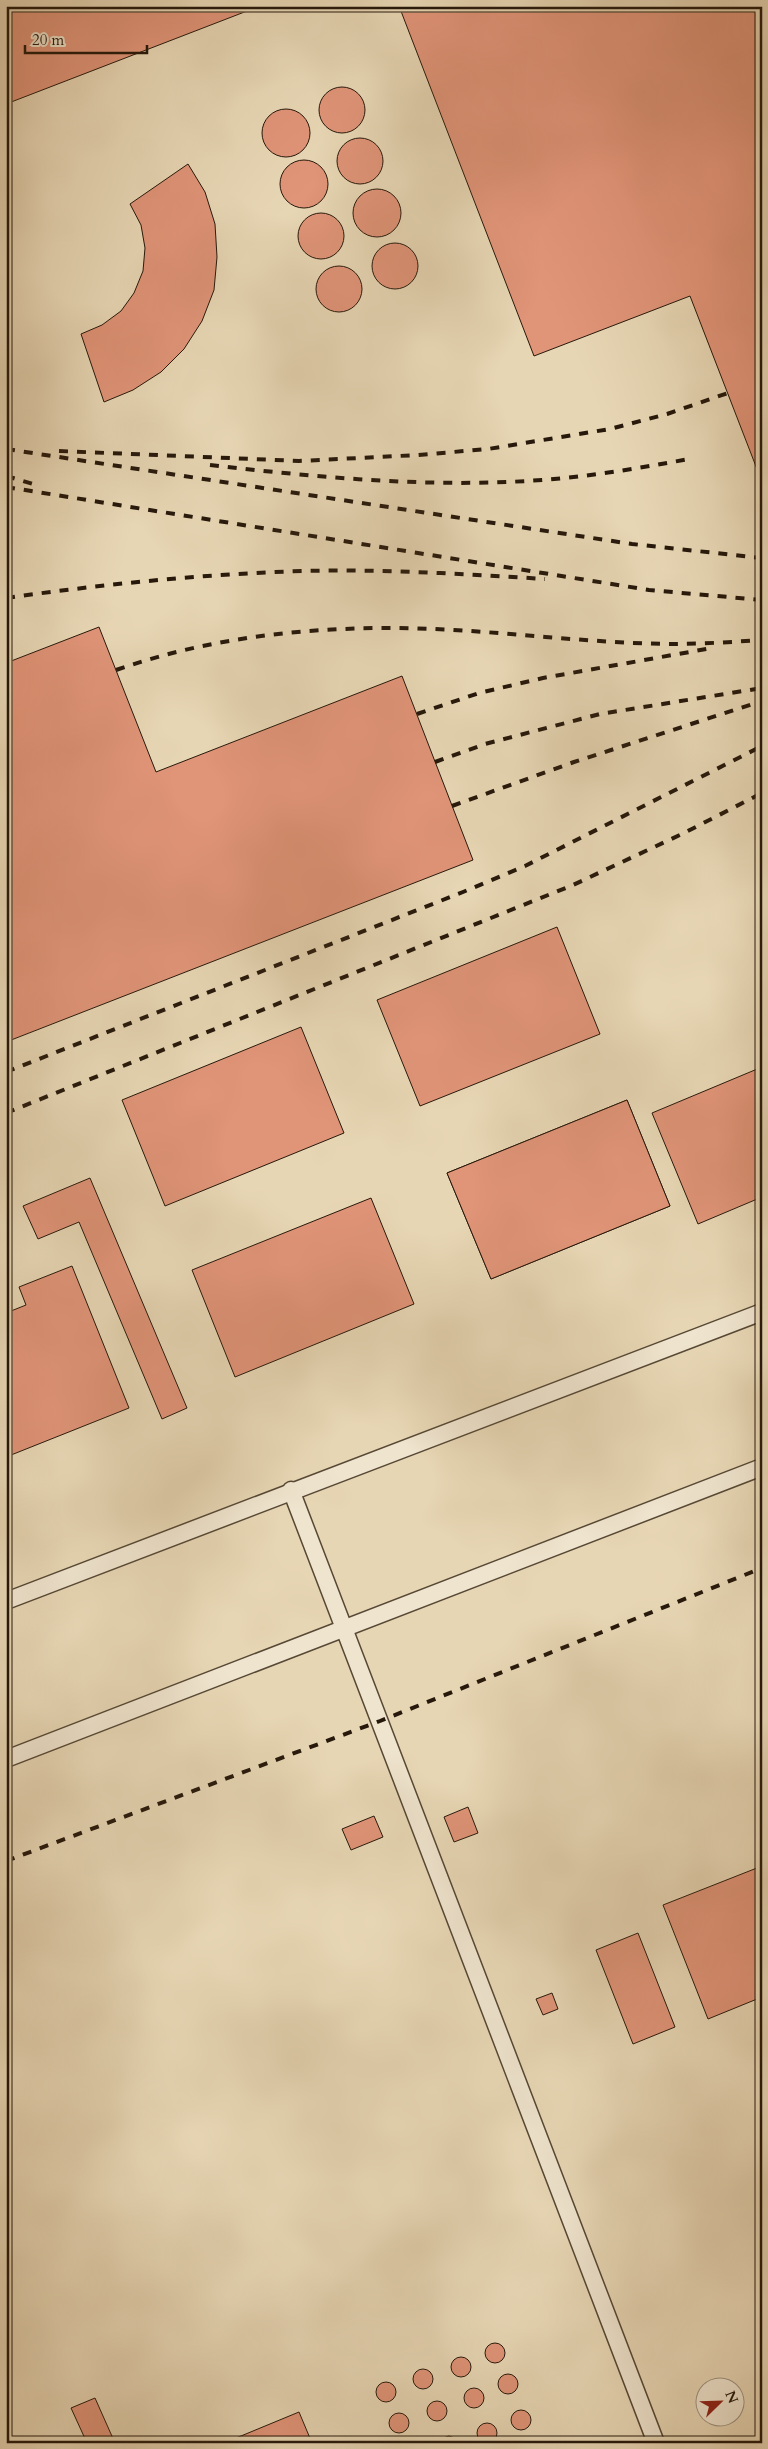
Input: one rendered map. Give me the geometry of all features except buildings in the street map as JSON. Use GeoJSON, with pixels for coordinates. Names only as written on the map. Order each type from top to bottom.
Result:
{"type":"FeatureCollection","features":[{"type":"Feature","properties":{"kind":"lane"},"geometry":{"type":"LineString","coordinates":[[6,1601],[291,1490],[762,1312]]}},
{"type":"Feature","properties":{"kind":"lane"},"geometry":{"type":"LineString","coordinates":[[6,1759],[762,1467]]}},
{"type":"Feature","properties":{"kind":"lane"},"geometry":{"type":"LineString","coordinates":[[291,1490],[656,2443]]}},
{"type":"Feature","properties":{"kind":"railway"},"geometry":{"type":"LineString","coordinates":[[59,451],[299,461],[418,455],[488,449],[610,429],[667,414],[728,393]]}},
{"type":"Feature","properties":{"kind":"railway"},"geometry":{"type":"LineString","coordinates":[[6,449],[632,544],[762,558]]}},
{"type":"Feature","properties":{"kind":"railway"},"geometry":{"type":"LineString","coordinates":[[210,465],[339,478],[468,483],[554,479],[689,459]]}},
{"type":"Feature","properties":{"kind":"railway"},"geometry":{"type":"LineString","coordinates":[[6,476],[40,486]]}},
{"type":"Feature","properties":{"kind":"railway"},"geometry":{"type":"LineString","coordinates":[[6,487],[649,590],[762,600]]}},
{"type":"Feature","properties":{"kind":"railway"},"geometry":{"type":"LineString","coordinates":[[6,598],[155,580],[304,571],[394,571],[545,579]]}},
{"type":"Feature","properties":{"kind":"railway"},"geometry":{"type":"LineString","coordinates":[[116,670],[181,651],[246,638],[346,629],[416,628],[598,641],[671,644],[762,640]]}},
{"type":"Feature","properties":{"kind":"railway"},"geometry":{"type":"LineString","coordinates":[[417,714],[479,693],[543,678],[712,648]]}},
{"type":"Feature","properties":{"kind":"railway"},"geometry":{"type":"LineString","coordinates":[[435,762],[485,744],[600,714],[762,688]]}},
{"type":"Feature","properties":{"kind":"railway"},"geometry":{"type":"LineString","coordinates":[[452,806],[574,762],[762,701]]}},
{"type":"Feature","properties":{"kind":"railway"},"geometry":{"type":"LineString","coordinates":[[6,1072],[525,866],[762,746]]}},
{"type":"Feature","properties":{"kind":"railway"},"geometry":{"type":"LineString","coordinates":[[6,1113],[573,885],[682,834],[762,793]]}},
{"type":"Feature","properties":{"kind":"railway"},"geometry":{"type":"LineString","coordinates":[[6,1861],[380,1721],[762,1568]]}}]}
